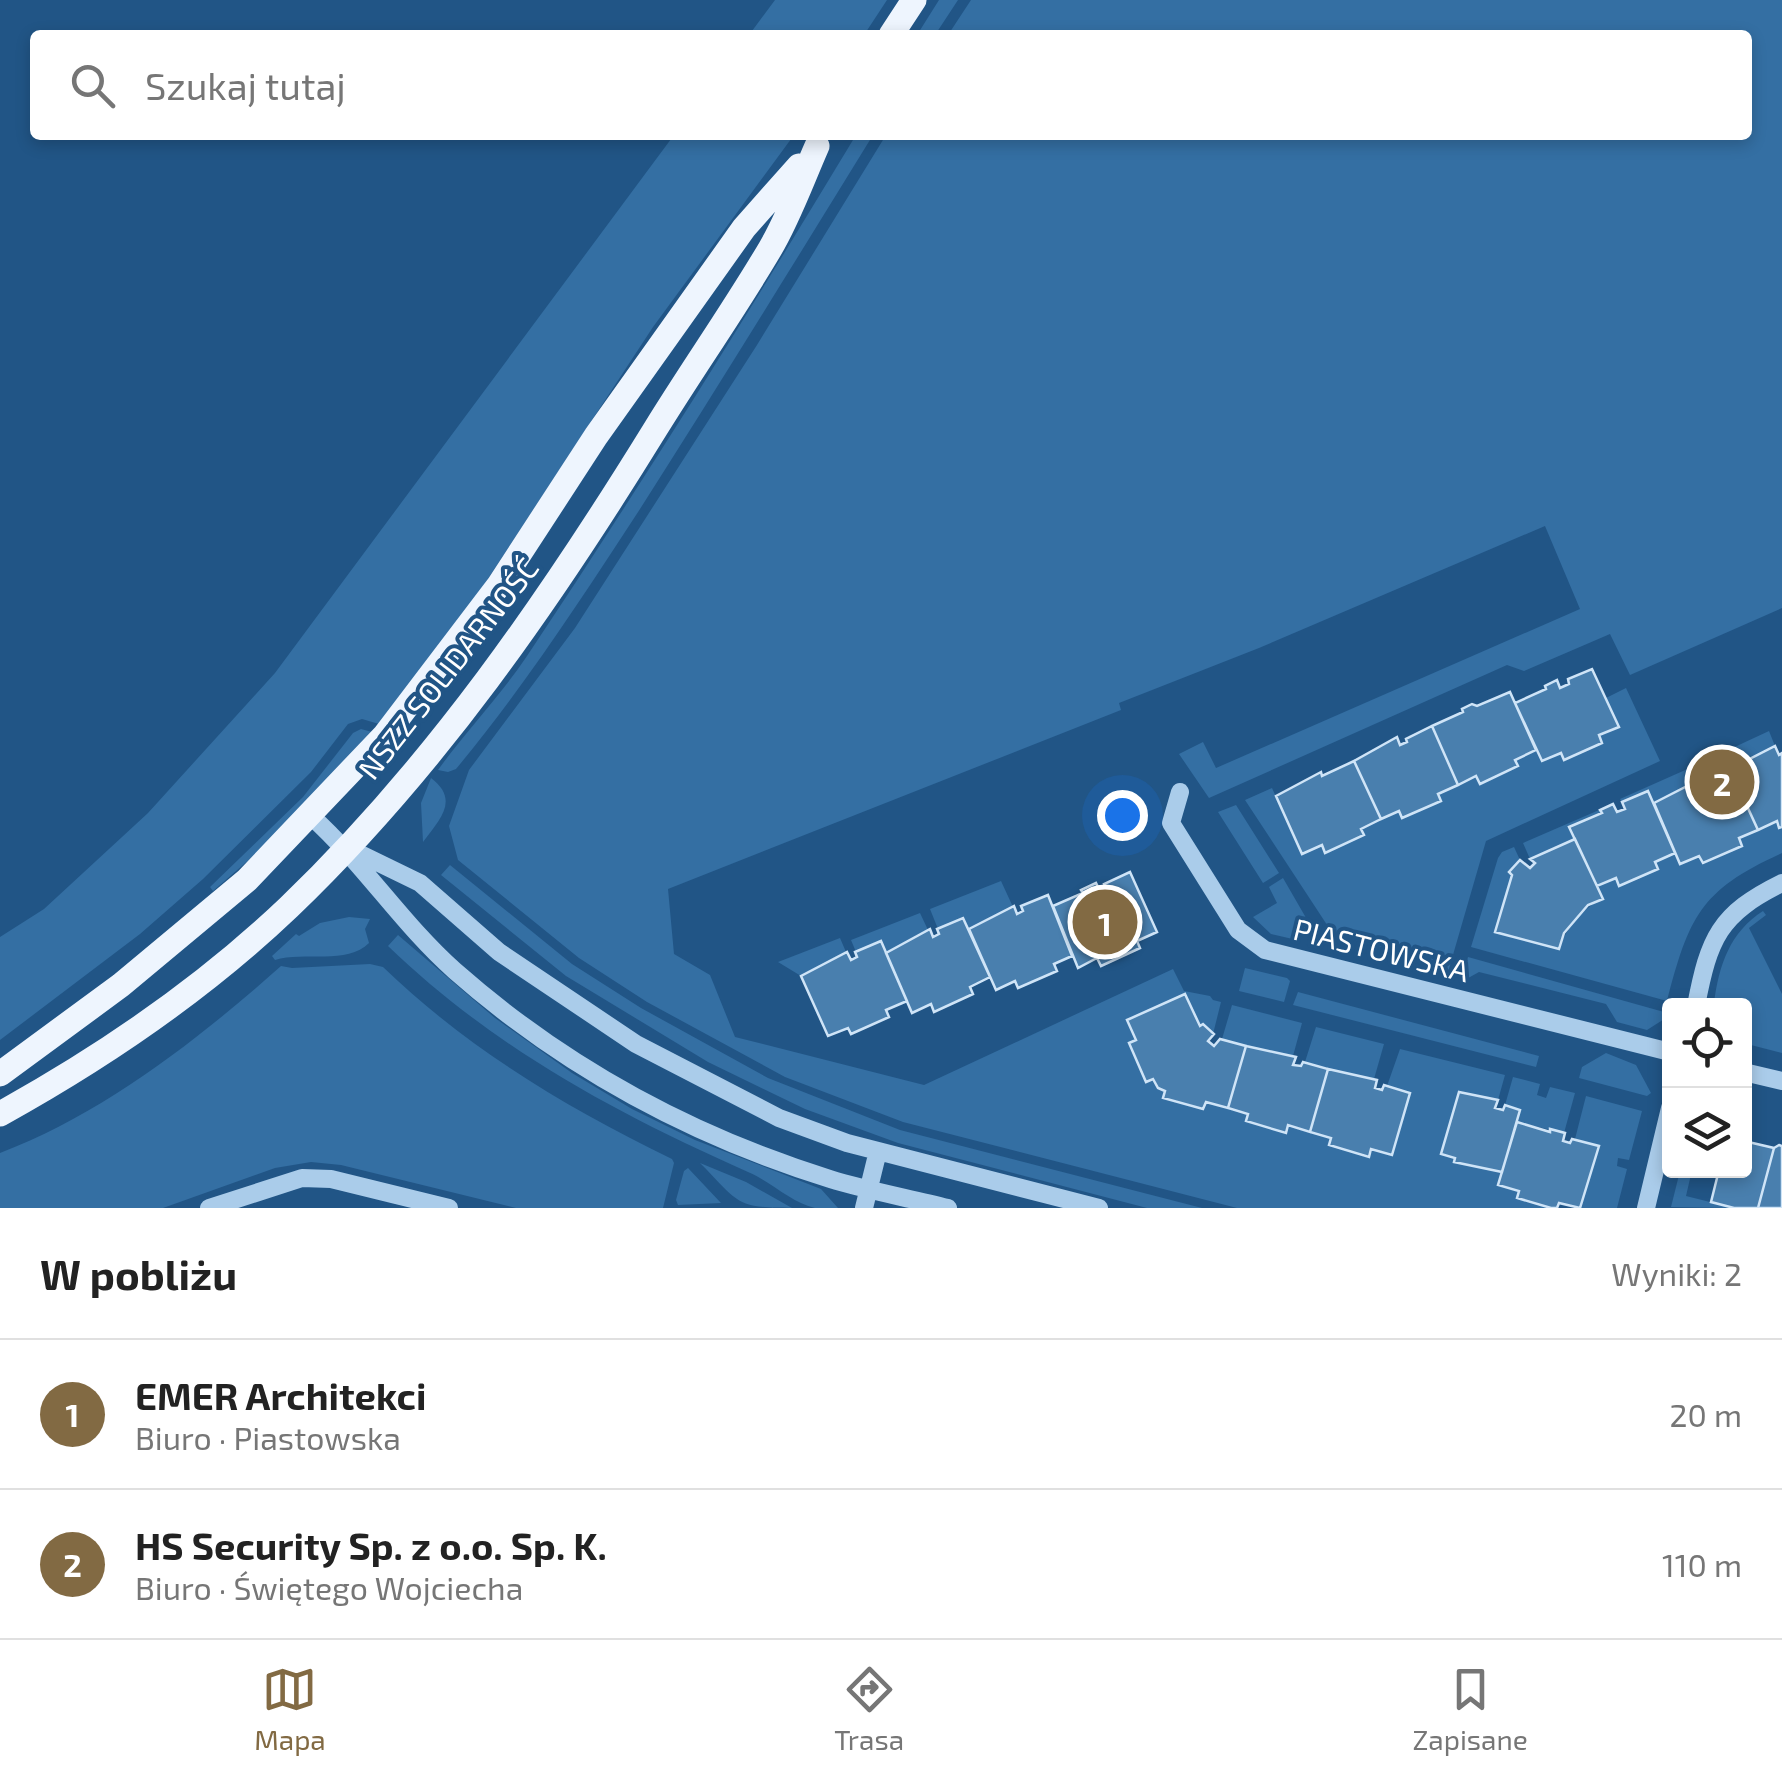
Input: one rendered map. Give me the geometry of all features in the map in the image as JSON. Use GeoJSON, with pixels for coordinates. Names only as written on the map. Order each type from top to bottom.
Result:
{"type":"FeatureCollection","features":[{"type":"Feature","properties":{"kind":"main road"},"geometry":{"type":"LineString","coordinates":[[894,30],[914,0]]}},
{"type":"Feature","properties":{"kind":"main road","name":"NSZZ SOLIDARNOŚĆ"},"geometry":{"type":"LineString","coordinates":[[0,1074],[121,985],[247,880],[385,735],[499,585],[596,436],[744,228],[821,140]]}},
{"type":"Feature","properties":{"kind":"main road","name":"NSZZ SOLIDARNOŚĆ"},"geometry":{"type":"LineString","coordinates":[[0,1114],[70,1074],[196,986],[289,907],[423,764],[546,600],[772,247],[821,140]]}},
{"type":"Feature","properties":{"kind":"street","name":"PIASTOWSKA"},"geometry":{"type":"LineString","coordinates":[[1180,792],[1171,823],[1238,930],[1266,950],[1662,1050]]}},
{"type":"Feature","properties":{"kind":"street"},"geometry":{"type":"LineString","coordinates":[[312,816],[346,847],[398,912],[453,970],[572,1059],[669,1116],[724,1140],[832,1180],[948,1208]]}},
{"type":"Feature","properties":{"kind":"street"},"geometry":{"type":"LineString","coordinates":[[346,847],[420,883],[499,952],[636,1044],[779,1118],[878,1152],[1099,1208]]}},
{"type":"Feature","properties":{"kind":"street"},"geometry":{"type":"LineString","coordinates":[[1698,998],[1717,932],[1743,904],[1782,883]]}},
{"type":"Feature","properties":{"kind":"street"},"geometry":{"type":"LineString","coordinates":[[1752,1074],[1782,1081]]}},
{"type":"Feature","properties":{"kind":"street"},"geometry":{"type":"LineString","coordinates":[[1646,1208],[1662,1141]]}},
{"type":"Feature","properties":{"kind":"street"},"geometry":{"type":"LineString","coordinates":[[864,1208],[878,1152]]}},
{"type":"Feature","properties":{"kind":"street"},"geometry":{"type":"LineString","coordinates":[[209,1208],[302,1178],[331,1179],[448,1208]]}},
{"type":"Feature","properties":{"kind":"shaded area"},"geometry":{"type":"Polygon","coordinates":[[[775,0],[887,0],[867,30],[753,30],[775,0]]]}},
{"type":"Feature","properties":{"kind":"shaded area"},"geometry":{"type":"Polygon","coordinates":[[[939,0],[958,0],[938,30],[920,30],[939,0]]]}},
{"type":"Feature","properties":{"kind":"shaded area"},"geometry":{"type":"Polygon","coordinates":[[[971,0],[1782,0],[1782,608],[1630,675],[1610,634],[1524,671],[1507,665],[1209,798],[1179,754],[1203,742],[1216,768],[1580,609],[1545,526],[1119,703],[1121,710],[668,889],[674,954],[710,975],[735,1037],[924,1085],[1173,969],[1184,991],[1221,1002],[1213,1034],[1200,1026],[1130,1043],[1146,1081],[1153,1079],[1165,1091],[1164,1098],[1203,1109],[1206,1102],[1248,1114],[1247,1122],[1285,1133],[1288,1125],[1331,1138],[1329,1145],[1369,1156],[1410,1093],[1387,1086],[1400,1049],[1505,1075],[1498,1100],[1459,1093],[1441,1154],[1455,1158],[1455,1162],[1502,1172],[1498,1185],[1519,1191],[1517,1198],[1551,1208],[1237,1208],[903,1122],[785,1077],[647,1002],[579,958],[458,860],[449,826],[469,770],[575,628],[883,140],[1752,140],[1752,30],[951,30],[971,0]]]}},
{"type":"Feature","properties":{"kind":"shaded area"},"geometry":{"type":"Polygon","coordinates":[[[670,140],[790,140],[653,327],[476,597],[379,724],[362,719],[348,724],[311,772],[203,879],[140,934],[0,1040],[0,937],[44,909],[148,813],[275,673],[670,140]]]}},
{"type":"Feature","properties":{"kind":"shaded area"},"geometry":{"type":"Polygon","coordinates":[[[853,140],[870,140],[699,416],[529,674],[456,769],[438,770],[517,670],[570,592],[853,140]]]}},
{"type":"Feature","properties":{"kind":"shaded area"},"geometry":{"type":"Polygon","coordinates":[[[1626,688],[1660,761],[1486,841],[1446,979],[1436,961],[1333,934],[1245,800],[1272,788],[1302,854],[1322,845],[1326,853],[1363,835],[1361,829],[1399,811],[1403,818],[1440,802],[1438,794],[1476,776],[1481,784],[1518,767],[1515,760],[1536,750],[1542,761],[1561,753],[1565,759],[1602,743],[1599,735],[1619,727],[1606,698],[1626,688]]]}},
{"type":"Feature","properties":{"kind":"shaded area"},"geometry":{"type":"Polygon","coordinates":[[[361,729],[372,732],[257,853],[213,891],[210,887],[303,797],[353,733],[361,729]]]}},
{"type":"Feature","properties":{"kind":"shaded area"},"geometry":{"type":"Polygon","coordinates":[[[1769,731],[1775,746],[1706,780],[1698,764],[1769,731]]]}},
{"type":"Feature","properties":{"kind":"shaded area"},"geometry":{"type":"Polygon","coordinates":[[[1692,767],[1699,780],[1654,803],[1648,791],[1622,802],[1620,799],[1692,767]]]}},
{"type":"Feature","properties":{"kind":"shaded area"},"geometry":{"type":"Polygon","coordinates":[[[431,778],[440,786],[446,802],[441,817],[423,842],[421,803],[431,778]]]}},
{"type":"Feature","properties":{"kind":"shaded area"},"geometry":{"type":"Polygon","coordinates":[[[1236,805],[1279,873],[1263,883],[1218,812],[1236,805]]]}},
{"type":"Feature","properties":{"kind":"shaded area"},"geometry":{"type":"Polygon","coordinates":[[[1601,809],[1602,813],[1570,827],[1575,839],[1530,859],[1523,843],[1601,809]]]}},
{"type":"Feature","properties":{"kind":"shaded area"},"geometry":{"type":"Polygon","coordinates":[[[1777,821],[1782,827],[1782,853],[1733,880],[1702,909],[1691,927],[1668,998],[1662,1000],[1471,947],[1498,858],[1514,847],[1520,860],[1510,872],[1496,931],[1559,949],[1576,920],[1602,899],[1597,886],[1616,878],[1619,885],[1657,869],[1655,862],[1675,853],[1680,864],[1699,856],[1703,863],[1742,846],[1739,838],[1777,821]]]}},
{"type":"Feature","properties":{"kind":"shaded area"},"geometry":{"type":"Polygon","coordinates":[[[450,865],[572,964],[641,1008],[768,1078],[900,1130],[1202,1208],[1147,1208],[898,1143],[805,1109],[708,1062],[566,976],[441,875],[450,865]]]}},
{"type":"Feature","properties":{"kind":"shaded area"},"geometry":{"type":"Polygon","coordinates":[[[1283,878],[1313,930],[1297,940],[1271,934],[1253,917],[1277,903],[1269,887],[1283,878]]]}},
{"type":"Feature","properties":{"kind":"shaded area"},"geometry":{"type":"Polygon","coordinates":[[[1001,881],[1013,907],[969,929],[963,918],[938,929],[930,909],[1001,881]]]}},
{"type":"Feature","properties":{"kind":"shaded area"},"geometry":{"type":"Polygon","coordinates":[[[1763,911],[1766,915],[1749,928],[1782,994],[1782,1053],[1752,1045],[1752,998],[1715,998],[1728,951],[1752,919],[1763,911]]]}},
{"type":"Feature","properties":{"kind":"shaded area"},"geometry":{"type":"Polygon","coordinates":[[[920,913],[928,930],[916,939],[886,953],[880,941],[856,952],[851,940],[920,913]]]}},
{"type":"Feature","properties":{"kind":"shaded area"},"geometry":{"type":"Polygon","coordinates":[[[349,917],[370,919],[365,929],[369,943],[360,950],[337,956],[275,960],[272,956],[296,934],[299,936],[320,923],[349,917]]]}},
{"type":"Feature","properties":{"kind":"shaded area"},"geometry":{"type":"Polygon","coordinates":[[[398,935],[495,1018],[572,1073],[695,1140],[821,1189],[838,1208],[815,1208],[798,1202],[756,1176],[651,1126],[558,1075],[513,1047],[428,983],[388,946],[398,935]]]}},
{"type":"Feature","properties":{"kind":"shaded area"},"geometry":{"type":"Polygon","coordinates":[[[840,938],[846,952],[801,976],[778,962],[840,938]]]}},
{"type":"Feature","properties":{"kind":"shaded area"},"geometry":{"type":"Polygon","coordinates":[[[1468,957],[1662,1011],[1662,1020],[1647,1030],[1617,1022],[1606,1004],[1479,972],[1461,982],[1468,957]]]}},
{"type":"Feature","properties":{"kind":"shaded area"},"geometry":{"type":"Polygon","coordinates":[[[281,966],[383,967],[449,1024],[520,1075],[672,1159],[663,1208],[516,1208],[341,1165],[311,1162],[275,1168],[163,1208],[0,1208],[0,1153],[113,1096],[217,1021],[281,966]]]}},
{"type":"Feature","properties":{"kind":"shaded area"},"geometry":{"type":"Polygon","coordinates":[[[1245,968],[1287,978],[1290,981],[1284,1002],[1239,991],[1245,968]]]}},
{"type":"Feature","properties":{"kind":"shaded area"},"geometry":{"type":"Polygon","coordinates":[[[1298,992],[1539,1056],[1536,1067],[1293,1005],[1298,992]]]}},
{"type":"Feature","properties":{"kind":"shaded area"},"geometry":{"type":"Polygon","coordinates":[[[1232,1005],[1302,1023],[1293,1056],[1280,1056],[1222,1039],[1232,1005]]]}},
{"type":"Feature","properties":{"kind":"shaded area"},"geometry":{"type":"Polygon","coordinates":[[[1316,1027],[1384,1044],[1374,1079],[1305,1062],[1316,1027]]]}},
{"type":"Feature","properties":{"kind":"shaded area"},"geometry":{"type":"Polygon","coordinates":[[[1606,1053],[1636,1065],[1651,1093],[1647,1096],[1579,1078],[1582,1067],[1606,1053]]]}},
{"type":"Feature","properties":{"kind":"shaded area"},"geometry":{"type":"Polygon","coordinates":[[[1513,1077],[1540,1084],[1537,1095],[1546,1098],[1550,1087],[1575,1093],[1564,1133],[1517,1122],[1520,1110],[1505,1105],[1513,1077]]]}},
{"type":"Feature","properties":{"kind":"shaded area"},"geometry":{"type":"Polygon","coordinates":[[[1586,1096],[1642,1111],[1629,1160],[1618,1158],[1617,1166],[1627,1169],[1617,1208],[1580,1208],[1599,1146],[1575,1139],[1586,1096]]]}},
{"type":"Feature","properties":{"kind":"shaded area"},"geometry":{"type":"Polygon","coordinates":[[[700,1163],[746,1182],[792,1208],[739,1200],[700,1163]]]}},
{"type":"Feature","properties":{"kind":"shaded area"},"geometry":{"type":"Polygon","coordinates":[[[688,1168],[721,1203],[678,1205],[676,1200],[688,1168]]]}},
{"type":"Feature","properties":{"kind":"shaded area"},"geometry":{"type":"Polygon","coordinates":[[[1678,1178],[1690,1178],[1686,1196],[1734,1208],[1671,1207],[1678,1178]]]}},
{"type":"Feature","properties":{"kind":"building"},"geometry":{"type":"Polygon","coordinates":[[[1592,669],[1619,727],[1599,735],[1602,743],[1564,760],[1561,753],[1542,761],[1515,703],[1557,680],[1560,688],[1569,684],[1568,679],[1592,669]]]}},
{"type":"Feature","properties":{"kind":"building"},"geometry":{"type":"Polygon","coordinates":[[[1510,692],[1536,750],[1515,760],[1518,766],[1480,784],[1476,776],[1458,785],[1432,726],[1472,704],[1477,706],[1510,692]]]}},
{"type":"Feature","properties":{"kind":"building"},"geometry":{"type":"Polygon","coordinates":[[[1432,726],[1458,785],[1438,794],[1441,801],[1402,818],[1399,811],[1381,819],[1354,761],[1397,737],[1400,745],[1407,742],[1406,739],[1432,726]]]}},
{"type":"Feature","properties":{"kind":"building"},"geometry":{"type":"Polygon","coordinates":[[[1775,746],[1779,755],[1782,753],[1782,827],[1777,821],[1758,830],[1730,769],[1775,746]]]}},
{"type":"Feature","properties":{"kind":"building"},"geometry":{"type":"Polygon","coordinates":[[[1354,761],[1381,819],[1361,829],[1364,835],[1325,853],[1322,845],[1302,854],[1276,796],[1321,772],[1322,776],[1354,761]]]}},
{"type":"Feature","properties":{"kind":"building"},"geometry":{"type":"Polygon","coordinates":[[[1730,769],[1758,830],[1739,838],[1742,846],[1703,863],[1699,856],[1680,864],[1654,803],[1699,780],[1703,789],[1709,786],[1706,780],[1730,769]]]}},
{"type":"Feature","properties":{"kind":"building"},"geometry":{"type":"Polygon","coordinates":[[[1648,791],[1675,853],[1655,862],[1658,869],[1619,886],[1616,878],[1597,886],[1569,827],[1613,804],[1617,812],[1625,809],[1622,802],[1648,791]]]}},
{"type":"Feature","properties":{"kind":"building"},"geometry":{"type":"Polygon","coordinates":[[[1575,839],[1603,899],[1588,905],[1564,933],[1559,949],[1495,932],[1512,875],[1509,872],[1520,860],[1530,868],[1535,863],[1530,859],[1575,839]]]}},
{"type":"Feature","properties":{"kind":"building"},"geometry":{"type":"Polygon","coordinates":[[[1130,872],[1157,932],[1137,941],[1140,948],[1101,966],[1097,958],[1078,968],[1053,906],[1096,883],[1100,891],[1106,888],[1104,884],[1130,872]]]}},
{"type":"Feature","properties":{"kind":"building"},"geometry":{"type":"Polygon","coordinates":[[[1048,895],[1072,956],[1054,964],[1057,971],[1018,988],[1015,981],[996,990],[969,929],[1014,906],[1017,914],[1023,911],[1021,906],[1048,895]]]}},
{"type":"Feature","properties":{"kind":"building"},"geometry":{"type":"Polygon","coordinates":[[[963,918],[990,977],[970,987],[973,994],[934,1012],[931,1004],[912,1013],[886,953],[930,929],[933,937],[939,934],[937,929],[963,918]]]}},
{"type":"Feature","properties":{"kind":"building"},"geometry":{"type":"Polygon","coordinates":[[[881,941],[907,1001],[886,1010],[889,1017],[851,1034],[848,1028],[828,1036],[801,976],[847,952],[851,960],[857,957],[855,952],[881,941]]]}},
{"type":"Feature","properties":{"kind":"building"},"geometry":{"type":"Polygon","coordinates":[[[1185,994],[1200,1026],[1203,1024],[1214,1034],[1208,1041],[1214,1046],[1220,1039],[1246,1046],[1228,1108],[1206,1102],[1203,1109],[1163,1098],[1165,1091],[1153,1079],[1146,1082],[1129,1043],[1136,1040],[1127,1020],[1185,994]]]}},
{"type":"Feature","properties":{"kind":"building"},"geometry":{"type":"Polygon","coordinates":[[[1246,1046],[1296,1057],[1293,1065],[1301,1066],[1303,1062],[1328,1069],[1310,1132],[1288,1125],[1286,1133],[1246,1121],[1248,1114],[1228,1108],[1246,1046]]]}},
{"type":"Feature","properties":{"kind":"building"},"geometry":{"type":"Polygon","coordinates":[[[1328,1069],[1377,1080],[1375,1088],[1382,1090],[1384,1085],[1410,1093],[1392,1155],[1371,1149],[1369,1157],[1329,1145],[1331,1138],[1310,1132],[1328,1069]]]}},
{"type":"Feature","properties":{"kind":"building"},"geometry":{"type":"Polygon","coordinates":[[[1459,1092],[1498,1100],[1495,1108],[1503,1110],[1505,1105],[1520,1110],[1502,1172],[1454,1162],[1455,1158],[1441,1154],[1459,1092]]]}},
{"type":"Feature","properties":{"kind":"building"},"geometry":{"type":"Polygon","coordinates":[[[1517,1122],[1565,1133],[1563,1141],[1570,1143],[1572,1139],[1599,1146],[1580,1208],[1559,1203],[1557,1208],[1551,1208],[1517,1198],[1519,1191],[1498,1185],[1517,1122]]]}},
{"type":"Feature","properties":{"kind":"building"},"geometry":{"type":"Polygon","coordinates":[[[1752,1143],[1774,1148],[1758,1208],[1734,1208],[1711,1202],[1717,1178],[1752,1178],[1752,1143]]]}},
{"type":"Feature","properties":{"kind":"building"},"geometry":{"type":"Polygon","coordinates":[[[1779,1145],[1782,1208],[1758,1208],[1774,1148],[1779,1145]]]}},
{"type":"Feature","properties":{"kind":"place","name":"HS Security Sp. z o.o. Sp. K."},"geometry":{"type":"Point","coordinates":[1722,782]}},
{"type":"Feature","properties":{"kind":"place","name":"EMER Architekci"},"geometry":{"type":"Point","coordinates":[1105,922]}}]}
